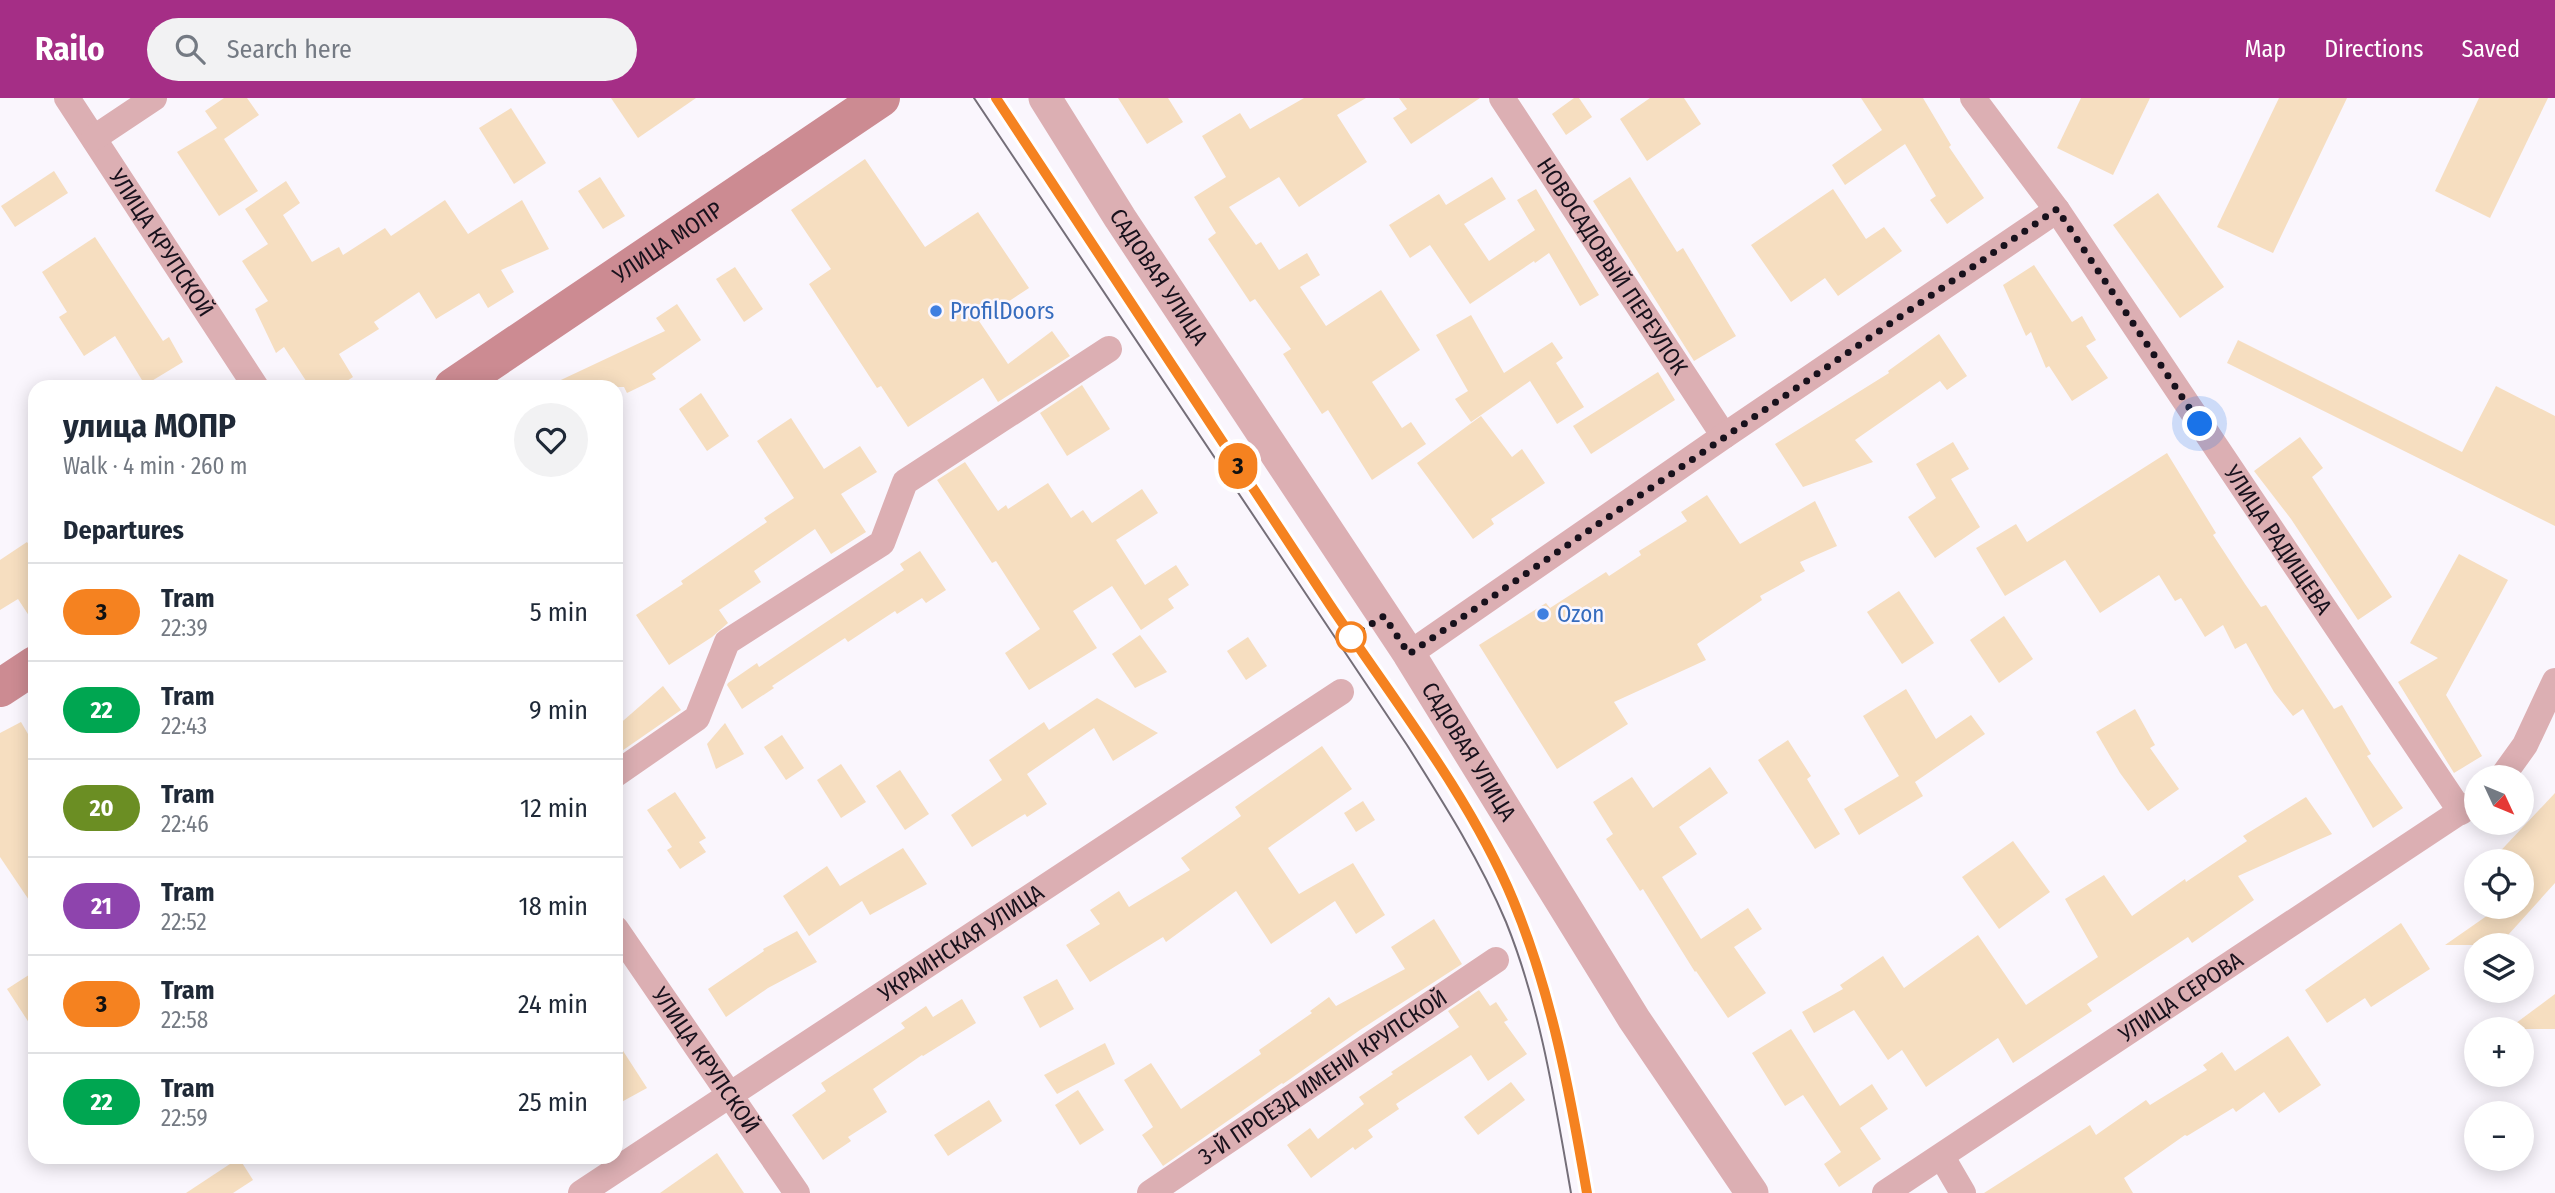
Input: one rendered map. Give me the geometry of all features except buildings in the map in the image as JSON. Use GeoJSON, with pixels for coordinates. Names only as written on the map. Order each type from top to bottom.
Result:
{"type":"FeatureCollection","features":[{"type":"Feature","properties":{"kind":"main road","name":"УЛИЦА МОПР"},"geometry":{"type":"LineString","coordinates":[[463,380],[881,98]]}},
{"type":"Feature","properties":{"kind":"main road"},"geometry":{"type":"LineString","coordinates":[[0,688],[28,670]]}},
{"type":"Feature","properties":{"kind":"street","name":"УЛИЦА КРУПСКОЙ"},"geometry":{"type":"LineString","coordinates":[[67,98],[251,380]]}},
{"type":"Feature","properties":{"kind":"street"},"geometry":{"type":"LineString","coordinates":[[94,138],[154,98]]}},
{"type":"Feature","properties":{"kind":"street","name":"САДОВАЯ УЛИЦА"},"geometry":{"type":"LineString","coordinates":[[1045,98],[1120,218],[1409,654],[1634,1018],[1752,1193]]}},
{"type":"Feature","properties":{"kind":"street","name":"НОВОСАДОВЫЙ ПЕРЕУЛОК"},"geometry":{"type":"LineString","coordinates":[[1502,98],[1724,436]]}},
{"type":"Feature","properties":{"kind":"street","name":"УЛИЦА РАДИЩЕВА"},"geometry":{"type":"LineString","coordinates":[[1973,98],[2057,209],[2464,800]]}},
{"type":"Feature","properties":{"kind":"street"},"geometry":{"type":"LineString","coordinates":[[1409,654],[2057,209]]}},
{"type":"Feature","properties":{"kind":"street"},"geometry":{"type":"LineString","coordinates":[[623,769],[697,719],[727,642],[882,543],[905,482],[1110,349]]}},
{"type":"Feature","properties":{"kind":"street"},"geometry":{"type":"LineString","coordinates":[[2511,765],[2525,745],[2555,681]]}},
{"type":"Feature","properties":{"kind":"street","name":"УКРАИНСКАЯ УЛИЦА"},"geometry":{"type":"LineString","coordinates":[[581,1193],[1341,692]]}},
{"type":"Feature","properties":{"kind":"street","name":"УЛИЦА СЕРОВА"},"geometry":{"type":"LineString","coordinates":[[1885,1193],[2464,809]]}},
{"type":"Feature","properties":{"kind":"street","name":"УЛИЦА КРУПСКОЙ"},"geometry":{"type":"LineString","coordinates":[[623,939],[797,1193]]}},
{"type":"Feature","properties":{"kind":"street","name":"3-Й ПРОЕЗД ИМЕНИ КРУПСКОЙ"},"geometry":{"type":"LineString","coordinates":[[1150,1193],[1496,960]]}},
{"type":"Feature","properties":{"kind":"street"},"geometry":{"type":"LineString","coordinates":[[1941,1157],[1963,1193]]}},
{"type":"Feature","properties":{"kind":"tram line"},"geometry":{"type":"LineString","coordinates":[[974,98],[1407,745],[1473,854],[1506,922],[1529,988],[1546,1056],[1571,1193]]}},
{"type":"Feature","properties":{"kind":"tram line"},"geometry":{"type":"LineString","coordinates":[[996,98],[1420,738],[1479,833],[1512,898],[1542,980],[1566,1073],[1587,1193]]}},
{"type":"Feature","properties":{"kind":"tram line","name":"3"},"geometry":{"type":"LineString","coordinates":[[996,98],[1420,738],[1479,833],[1512,898],[1542,980],[1566,1073],[1587,1193]]}},
{"type":"Feature","properties":{"kind":"place","name":"ProfilDoors"},"geometry":{"type":"Point","coordinates":[936,311]}},
{"type":"Feature","properties":{"kind":"place","name":"Ozon"},"geometry":{"type":"Point","coordinates":[1543,614]}},
{"type":"Feature","properties":{"kind":"route"},"geometry":{"type":"LineString","coordinates":[[1351,637],[1384,616],[1409,654],[2057,209],[2200,424]]}}]}
